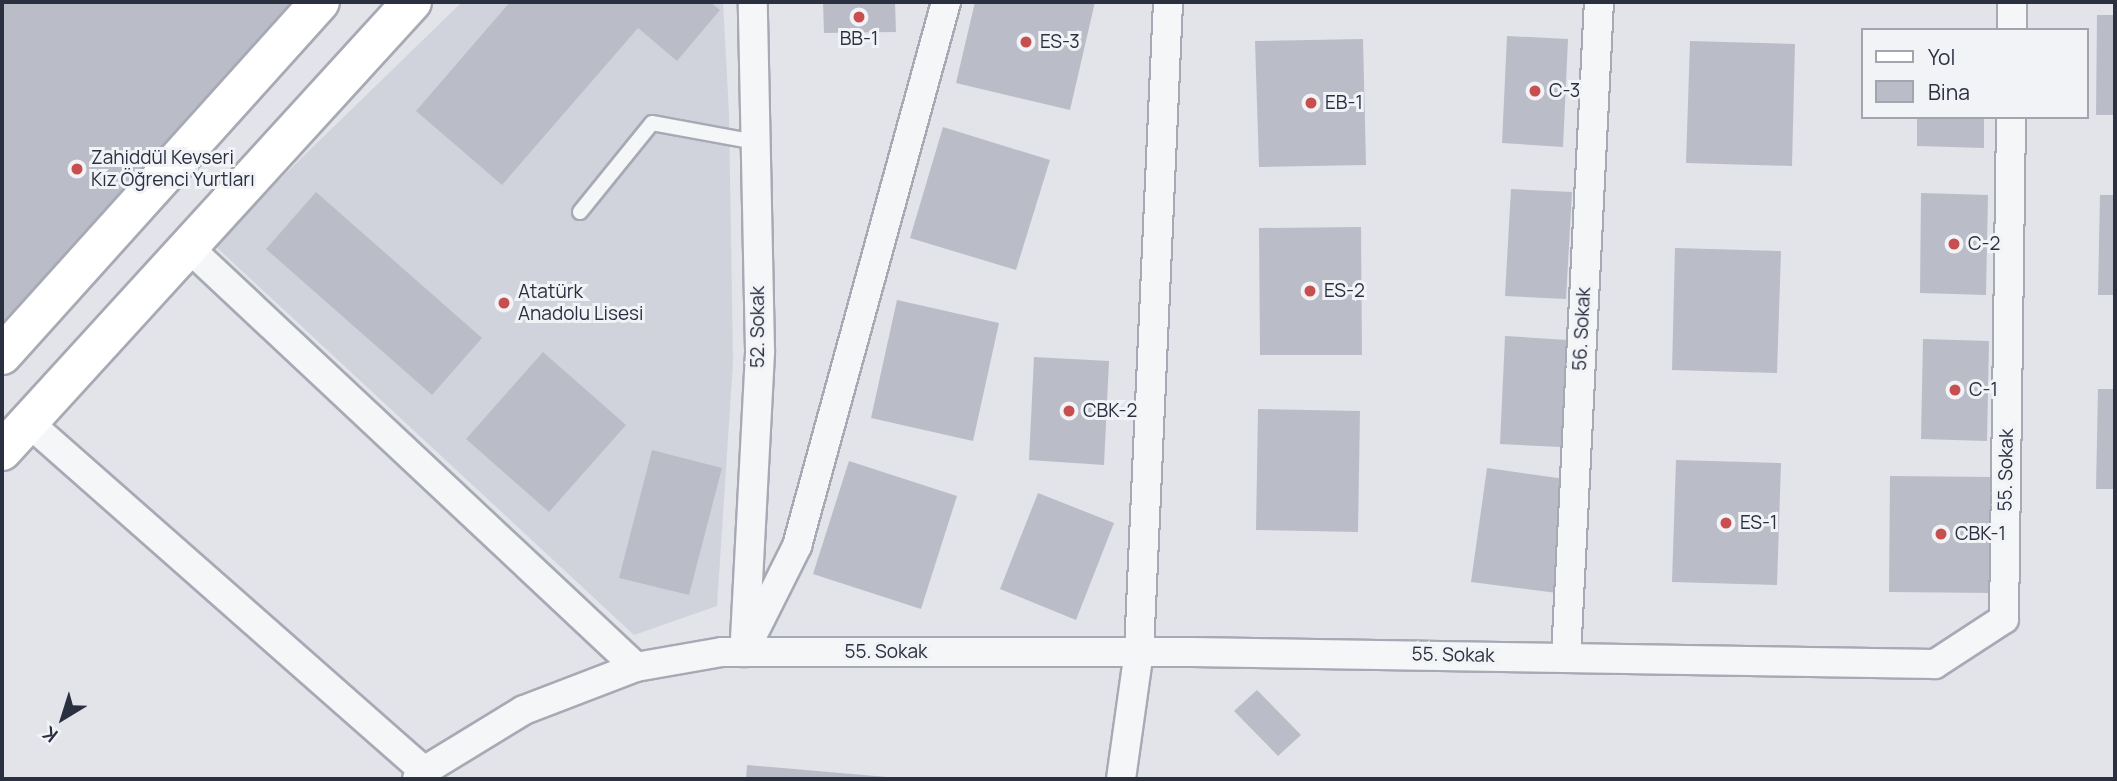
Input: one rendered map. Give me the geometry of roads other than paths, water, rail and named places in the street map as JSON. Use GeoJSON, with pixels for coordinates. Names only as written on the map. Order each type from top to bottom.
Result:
{"type":"FeatureCollection","features":[{"type":"Feature","properties":{"kind":"main road"},"geometry":{"type":"LineString","coordinates":[[2,355],[320,2]]}},
{"type":"Feature","properties":{"kind":"main road"},"geometry":{"type":"LineString","coordinates":[[2,451],[412,2]]}},
{"type":"Feature","properties":{"kind":"street","name":"52. Sokak"},"geometry":{"type":"LineString","coordinates":[[744,652],[760,350],[753,2]]}},
{"type":"Feature","properties":{"kind":"street"},"geometry":{"type":"LineString","coordinates":[[744,652],[797,546],[946,2]]}},
{"type":"Feature","properties":{"kind":"street"},"geometry":{"type":"LineString","coordinates":[[1121,779],[1139,652],[1168,2]]}},
{"type":"Feature","properties":{"kind":"street","name":"56. Sokak"},"geometry":{"type":"LineString","coordinates":[[1566,657],[1598,2]]}},
{"type":"Feature","properties":{"kind":"street"},"geometry":{"type":"LineString","coordinates":[[2012,2],[2012,28]]}},
{"type":"Feature","properties":{"kind":"street","name":"55. Sokak"},"geometry":{"type":"LineString","coordinates":[[421,775],[524,710],[636,667],[714,653],[1139,652],[1935,664],[2004,619],[2011,119]]}},
{"type":"Feature","properties":{"kind":"street"},"geometry":{"type":"LineString","coordinates":[[188,247],[636,667]]}},
{"type":"Feature","properties":{"kind":"street"},"geometry":{"type":"LineString","coordinates":[[28,422],[421,775]]}},
{"type":"Feature","properties":{"kind":"lane"},"geometry":{"type":"LineString","coordinates":[[580,212],[652,123],[756,142]]}},
{"type":"Feature","properties":{"kind":"place","name":"BB-1"},"geometry":{"type":"Point","coordinates":[859,17]}},
{"type":"Feature","properties":{"kind":"place","name":"ES-3"},"geometry":{"type":"Point","coordinates":[1026,42]}},
{"type":"Feature","properties":{"kind":"place","name":"C-3"},"geometry":{"type":"Point","coordinates":[1535,91]}},
{"type":"Feature","properties":{"kind":"place","name":"EB-1"},"geometry":{"type":"Point","coordinates":[1311,103]}},
{"type":"Feature","properties":{"kind":"place","name":"Zahiddül Kevseri Kız Öğrenci Yurtları"},"geometry":{"type":"Point","coordinates":[77,169]}},
{"type":"Feature","properties":{"kind":"place","name":"C-2"},"geometry":{"type":"Point","coordinates":[1954,244]}},
{"type":"Feature","properties":{"kind":"place","name":"ES-2"},"geometry":{"type":"Point","coordinates":[1310,291]}},
{"type":"Feature","properties":{"kind":"place","name":"Atatürk Anadolu Lisesi"},"geometry":{"type":"Point","coordinates":[504,303]}},
{"type":"Feature","properties":{"kind":"place","name":"C-1"},"geometry":{"type":"Point","coordinates":[1955,390]}},
{"type":"Feature","properties":{"kind":"place","name":"CBK-2"},"geometry":{"type":"Point","coordinates":[1069,411]}},
{"type":"Feature","properties":{"kind":"place","name":"ES-1"},"geometry":{"type":"Point","coordinates":[1726,523]}},
{"type":"Feature","properties":{"kind":"place","name":"CBK-1"},"geometry":{"type":"Point","coordinates":[1941,534]}}]}
